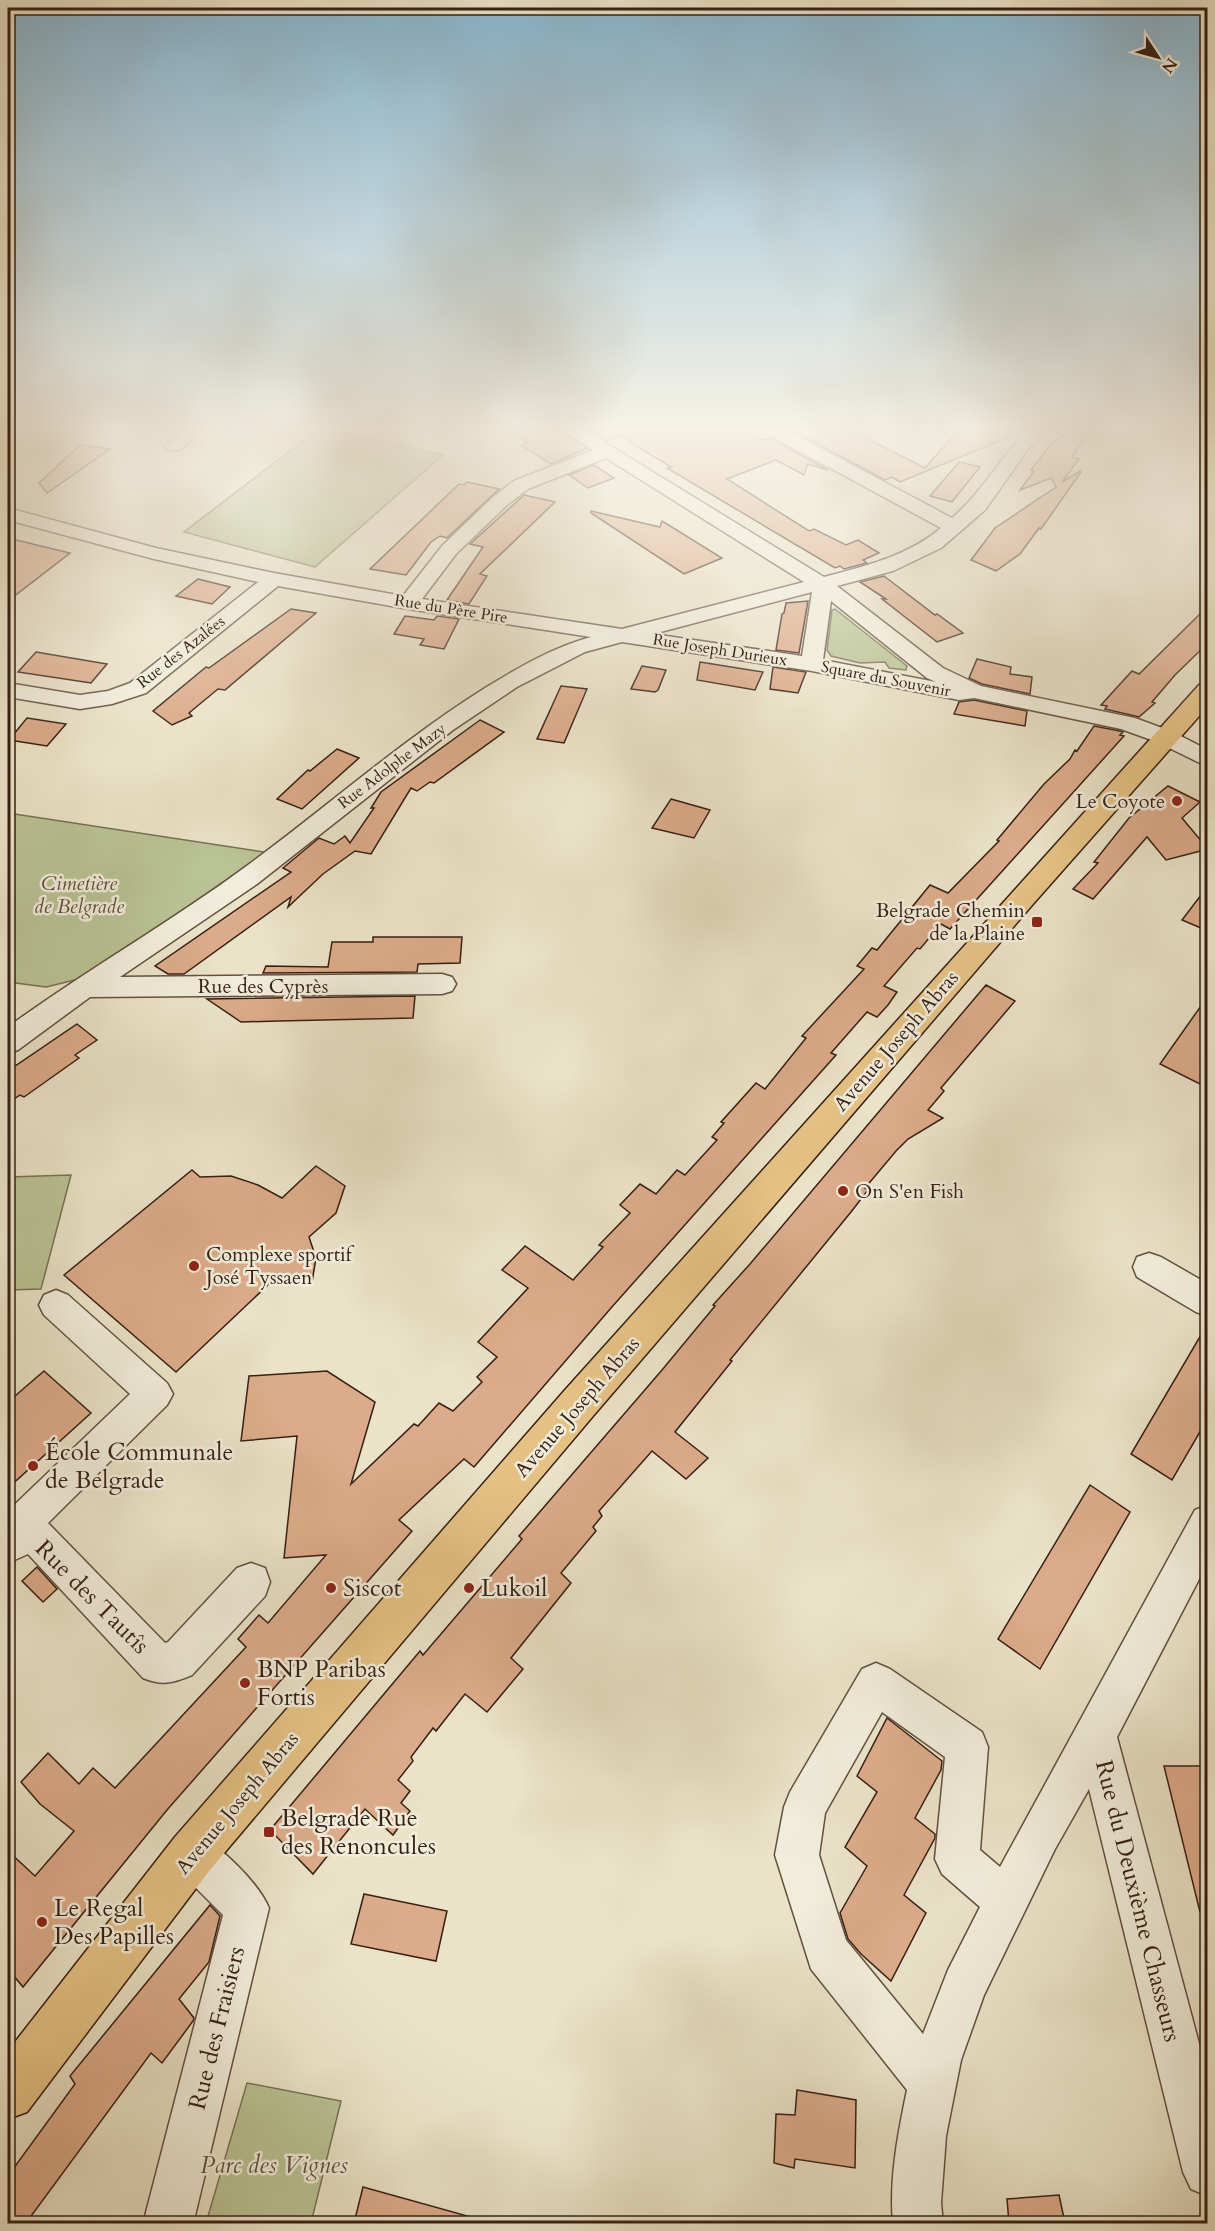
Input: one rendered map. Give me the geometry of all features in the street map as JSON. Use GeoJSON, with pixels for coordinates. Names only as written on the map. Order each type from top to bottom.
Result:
{"type":"FeatureCollection","features":[{"type":"Feature","properties":{"kind":"main road","name":"Avenue Joseph Abras"},"geometry":{"type":"LineString","coordinates":[[11,2077],[192,1854],[579,1403],[1208,690]]}},
{"type":"Feature","properties":{"kind":"street","name":"Rue du Père Pire"},"geometry":{"type":"LineString","coordinates":[[68,530],[154,553],[274,579],[408,603],[628,635]]}},
{"type":"Feature","properties":{"kind":"street"},"geometry":{"type":"LineString","coordinates":[[408,603],[449,550],[471,530]]}},
{"type":"Feature","properties":{"kind":"street"},"geometry":{"type":"LineString","coordinates":[[735,530],[823,585]]}},
{"type":"Feature","properties":{"kind":"street","name":"Rue Adolphe Mazy"},"geometry":{"type":"LineString","coordinates":[[8,1041],[83,987],[249,878],[380,773],[508,682],[541,663],[577,647],[886,567],[934,544],[950,530]]}},
{"type":"Feature","properties":{"kind":"street","name":"Rue des Azalées"},"geometry":{"type":"LineString","coordinates":[[8,690],[80,702],[112,697],[138,688],[274,579]]}},
{"type":"Feature","properties":{"kind":"street","name":"Square du Souvenir"},"geometry":{"type":"LineString","coordinates":[[823,585],[812,664],[958,693],[974,691]]}},
{"type":"Feature","properties":{"kind":"street","name":"Square du Souvenir"},"geometry":{"type":"LineString","coordinates":[[823,585],[935,673],[974,691],[1127,723],[1165,738],[1208,760]]}},
{"type":"Feature","properties":{"kind":"street","name":"Rue Joseph Durieux"},"geometry":{"type":"LineString","coordinates":[[628,635],[812,664]]}},
{"type":"Feature","properties":{"kind":"street","name":"Rue des Cyprès"},"geometry":{"type":"LineString","coordinates":[[83,987],[442,984]]}},
{"type":"Feature","properties":{"kind":"street"},"geometry":{"type":"LineString","coordinates":[[1149,1267],[1208,1302]]}},
{"type":"Feature","properties":{"kind":"street","name":"Rue des Tautîs"},"geometry":{"type":"LineString","coordinates":[[8,1536],[155,1394],[56,1305]]}},
{"type":"Feature","properties":{"kind":"street"},"geometry":{"type":"LineString","coordinates":[[918,2223],[916,2203],[922,2136],[937,2060],[964,1986],[1040,1834],[1096,1735],[1208,1523]]}},
{"type":"Feature","properties":{"kind":"street","name":"Rue des Tautîs"},"geometry":{"type":"LineString","coordinates":[[8,1544],[21,1535],[37,1537],[157,1664],[178,1660],[251,1582]]}},
{"type":"Feature","properties":{"kind":"street"},"geometry":{"type":"LineString","coordinates":[[933,2084],[827,1953],[797,1855],[805,1807],[876,1683],[967,1747],[957,1858],[1006,1901]]}},
{"type":"Feature","properties":{"kind":"street","name":"Rue du Deuxième Chasseurs"},"geometry":{"type":"LineString","coordinates":[[1096,1735],[1208,2172]]}},
{"type":"Feature","properties":{"kind":"street","name":"Rue des Fraisiers"},"geometry":{"type":"LineString","coordinates":[[168,2223],[247,1908],[192,1854]]}},
{"type":"Feature","properties":{"kind":"green space"},"geometry":{"type":"Polygon","coordinates":[[[186,530],[357,530],[315,567],[184,532],[186,530]]]}},
{"type":"Feature","properties":{"kind":"green space"},"geometry":{"type":"Polygon","coordinates":[[[835,609],[907,666],[906,670],[889,668],[885,662],[860,663],[831,656],[827,650],[832,610],[835,609]]]}},
{"type":"Feature","properties":{"kind":"green space","name":"Cimetière de Belgrade"},"geometry":{"type":"Polygon","coordinates":[[[8,813],[264,852],[254,865],[79,979],[46,987],[8,982],[8,813]]]}},
{"type":"Feature","properties":{"kind":"green space"},"geometry":{"type":"Polygon","coordinates":[[[71,1175],[41,1289],[8,1290],[8,1177],[71,1175]]]}},
{"type":"Feature","properties":{"kind":"green space","name":"Parc des Vignes"},"geometry":{"type":"Polygon","coordinates":[[[247,2083],[341,2101],[311,2223],[206,2223],[247,2083]]]}},
{"type":"Feature","properties":{"kind":"building"},"geometry":{"type":"Polygon","coordinates":[[[411,530],[455,530],[447,538],[440,536],[431,542],[406,575],[370,569],[411,530]]]}},
{"type":"Feature","properties":{"kind":"building"},"geometry":{"type":"Polygon","coordinates":[[[485,530],[526,530],[480,574],[487,576],[469,604],[447,600],[483,547],[470,544],[485,530]]]}},
{"type":"Feature","properties":{"kind":"building"},"geometry":{"type":"Polygon","coordinates":[[[617,530],[677,530],[722,558],[684,574],[617,530]]]}},
{"type":"Feature","properties":{"kind":"building"},"geometry":{"type":"Polygon","coordinates":[[[771,530],[816,530],[846,545],[858,540],[879,553],[863,560],[867,563],[844,569],[840,566],[835,568],[771,530]]]}},
{"type":"Feature","properties":{"kind":"building"},"geometry":{"type":"Polygon","coordinates":[[[993,530],[1037,530],[1020,554],[996,571],[971,560],[993,530]]]}},
{"type":"Feature","properties":{"kind":"building"},"geometry":{"type":"Polygon","coordinates":[[[8,538],[70,553],[8,601],[8,538]]]}},
{"type":"Feature","properties":{"kind":"building"},"geometry":{"type":"Polygon","coordinates":[[[884,576],[963,633],[937,642],[882,599],[886,599],[860,582],[884,576]]]}},
{"type":"Feature","properties":{"kind":"building"},"geometry":{"type":"Polygon","coordinates":[[[198,579],[230,587],[212,604],[176,596],[198,579]]]}},
{"type":"Feature","properties":{"kind":"building"},"geometry":{"type":"Polygon","coordinates":[[[808,601],[799,653],[776,650],[786,603],[808,601]]]}},
{"type":"Feature","properties":{"kind":"building"},"geometry":{"type":"Polygon","coordinates":[[[1208,606],[1208,643],[1175,675],[1152,702],[1155,703],[1139,717],[1105,709],[1107,706],[1101,705],[1132,671],[1139,674],[1208,606]]]}},
{"type":"Feature","properties":{"kind":"building"},"geometry":{"type":"Polygon","coordinates":[[[291,609],[316,613],[225,690],[218,689],[189,713],[192,716],[172,725],[153,711],[206,667],[209,668],[291,609]]]}},
{"type":"Feature","properties":{"kind":"building"},"geometry":{"type":"Polygon","coordinates":[[[405,616],[434,620],[437,616],[459,619],[444,649],[420,645],[424,639],[394,634],[405,616]]]}},
{"type":"Feature","properties":{"kind":"building"},"geometry":{"type":"Polygon","coordinates":[[[36,652],[107,664],[91,683],[18,672],[36,652]]]}},
{"type":"Feature","properties":{"kind":"building"},"geometry":{"type":"Polygon","coordinates":[[[977,659],[1011,667],[1010,674],[1032,677],[1030,694],[982,684],[969,678],[977,659]]]}},
{"type":"Feature","properties":{"kind":"building"},"geometry":{"type":"Polygon","coordinates":[[[700,662],[763,672],[755,690],[697,680],[700,662]]]}},
{"type":"Feature","properties":{"kind":"building"},"geometry":{"type":"Polygon","coordinates":[[[642,666],[666,670],[655,692],[631,689],[642,666]]]}},
{"type":"Feature","properties":{"kind":"building"},"geometry":{"type":"Polygon","coordinates":[[[773,667],[806,672],[798,693],[770,689],[773,667]]]}},
{"type":"Feature","properties":{"kind":"building"},"geometry":{"type":"Polygon","coordinates":[[[561,686],[587,689],[564,743],[537,739],[561,686]]]}},
{"type":"Feature","properties":{"kind":"building"},"geometry":{"type":"Polygon","coordinates":[[[974,700],[1027,711],[1025,726],[954,714],[959,702],[974,700]]]}},
{"type":"Feature","properties":{"kind":"building"},"geometry":{"type":"Polygon","coordinates":[[[27,718],[66,724],[47,746],[9,740],[27,718]]]}},
{"type":"Feature","properties":{"kind":"building"},"geometry":{"type":"Polygon","coordinates":[[[480,720],[504,732],[434,783],[430,782],[417,791],[411,788],[371,854],[355,851],[323,874],[288,907],[291,897],[184,974],[168,974],[155,966],[291,872],[283,868],[319,838],[334,844],[345,836],[350,843],[374,808],[371,808],[381,792],[480,720]]]}},
{"type":"Feature","properties":{"kind":"building"},"geometry":{"type":"Polygon","coordinates":[[[1094,726],[1123,732],[1120,735],[1124,736],[950,929],[941,924],[920,949],[917,948],[884,986],[897,992],[888,1005],[877,1017],[867,1012],[831,1053],[836,1055],[611,1308],[474,1467],[464,1459],[399,1520],[412,1531],[167,1810],[23,1987],[8,1969],[8,1851],[35,1876],[74,1831],[40,1804],[21,1782],[48,1753],[79,1784],[93,1768],[115,1788],[246,1647],[238,1639],[259,1615],[268,1623],[326,1555],[284,1558],[297,1436],[241,1441],[249,1376],[327,1371],[375,1402],[351,1484],[414,1424],[418,1426],[439,1403],[453,1411],[482,1382],[477,1377],[497,1357],[478,1342],[528,1288],[502,1270],[525,1246],[573,1280],[603,1247],[599,1245],[630,1213],[620,1205],[640,1184],[656,1194],[677,1170],[685,1175],[717,1140],[712,1137],[724,1123],[721,1122],[756,1083],[765,1089],[806,1038],[802,1036],[864,969],[857,966],[872,948],[877,950],[930,885],[948,893],[999,841],[997,840],[1044,784],[1070,759],[1075,750],[1077,751],[1094,726]]]}},
{"type":"Feature","properties":{"kind":"building"},"geometry":{"type":"Polygon","coordinates":[[[337,749],[359,758],[302,809],[277,799],[308,770],[310,771],[337,749]]]}},
{"type":"Feature","properties":{"kind":"building"},"geometry":{"type":"Polygon","coordinates":[[[1168,786],[1200,802],[1182,818],[1208,849],[1166,860],[1147,837],[1093,899],[1073,889],[1098,863],[1094,862],[1129,818],[1168,786]]]}},
{"type":"Feature","properties":{"kind":"building"},"geometry":{"type":"Polygon","coordinates":[[[671,799],[710,810],[694,838],[652,828],[671,799]]]}},
{"type":"Feature","properties":{"kind":"building"},"geometry":{"type":"Polygon","coordinates":[[[1208,886],[1208,931],[1182,920],[1208,886]]]}},
{"type":"Feature","properties":{"kind":"building"},"geometry":{"type":"Polygon","coordinates":[[[373,937],[462,937],[460,963],[418,964],[417,972],[263,973],[266,966],[328,967],[332,942],[373,942],[373,937]]]}},
{"type":"Feature","properties":{"kind":"building"},"geometry":{"type":"Polygon","coordinates":[[[986,985],[1015,1001],[941,1088],[944,1091],[928,1110],[943,1118],[908,1139],[896,1151],[865,1188],[868,1190],[851,1212],[730,1360],[732,1361],[675,1432],[708,1458],[686,1479],[652,1451],[599,1511],[602,1516],[593,1527],[596,1531],[561,1573],[571,1583],[511,1658],[523,1669],[487,1712],[465,1694],[436,1731],[433,1728],[411,1757],[413,1761],[398,1780],[410,1791],[401,1803],[410,1811],[393,1835],[365,1809],[313,1874],[270,1830],[420,1651],[423,1655],[522,1539],[519,1536],[986,985]]]}},
{"type":"Feature","properties":{"kind":"building"},"geometry":{"type":"Polygon","coordinates":[[[415,996],[413,1018],[241,1022],[207,999],[415,996]]]}},
{"type":"Feature","properties":{"kind":"building"},"geometry":{"type":"Polygon","coordinates":[[[1208,996],[1208,1088],[1160,1064],[1208,996]]]}},
{"type":"Feature","properties":{"kind":"building"},"geometry":{"type":"Polygon","coordinates":[[[77,1024],[97,1040],[75,1055],[79,1058],[24,1097],[20,1095],[8,1103],[8,1071],[77,1024]]]}},
{"type":"Feature","properties":{"kind":"building","name":"Complexe sportif José Tyssaen"},"geometry":{"type":"Polygon","coordinates":[[[316,1166],[345,1186],[336,1213],[309,1237],[316,1258],[312,1282],[271,1282],[176,1372],[64,1275],[192,1170],[200,1177],[231,1176],[258,1185],[282,1198],[316,1166]]]}},
{"type":"Feature","properties":{"kind":"building"},"geometry":{"type":"Polygon","coordinates":[[[1208,1323],[1208,1418],[1172,1480],[1131,1454],[1208,1323]]]}},
{"type":"Feature","properties":{"kind":"building"},"geometry":{"type":"Polygon","coordinates":[[[44,1371],[91,1413],[8,1488],[8,1402],[44,1371]]]}},
{"type":"Feature","properties":{"kind":"building"},"geometry":{"type":"Polygon","coordinates":[[[1090,1485],[1130,1512],[1040,1669],[998,1639],[1090,1485]]]}},
{"type":"Feature","properties":{"kind":"building"},"geometry":{"type":"Polygon","coordinates":[[[37,1567],[57,1589],[43,1602],[22,1581],[37,1567]]]}},
{"type":"Feature","properties":{"kind":"building"},"geometry":{"type":"Polygon","coordinates":[[[887,1718],[942,1761],[941,1770],[915,1818],[935,1834],[935,1838],[904,1895],[926,1913],[891,1981],[848,1939],[840,1913],[867,1866],[845,1847],[877,1792],[857,1776],[887,1718]]]}},
{"type":"Feature","properties":{"kind":"building"},"geometry":{"type":"Polygon","coordinates":[[[1164,1766],[1208,1766],[1208,1911],[1200,1912],[1164,1766]]]}},
{"type":"Feature","properties":{"kind":"building"},"geometry":{"type":"Polygon","coordinates":[[[364,1894],[447,1911],[436,1961],[351,1944],[364,1894]]]}},
{"type":"Feature","properties":{"kind":"building"},"geometry":{"type":"Polygon","coordinates":[[[210,1905],[220,1916],[209,1962],[179,1999],[194,2018],[193,2021],[162,2063],[151,2053],[26,2223],[8,2223],[8,2176],[75,2084],[70,2076],[210,1905]]]}},
{"type":"Feature","properties":{"kind":"building"},"geometry":{"type":"Polygon","coordinates":[[[797,2090],[856,2100],[855,2168],[795,2159],[794,2168],[774,2163],[776,2114],[795,2115],[797,2090]]]}},
{"type":"Feature","properties":{"kind":"building"},"geometry":{"type":"Polygon","coordinates":[[[363,2187],[471,2217],[471,2223],[354,2223],[363,2187]]]}},
{"type":"Feature","properties":{"kind":"building"},"geometry":{"type":"Polygon","coordinates":[[[1059,2195],[1065,2223],[1009,2223],[1007,2199],[1059,2195]]]}},
{"type":"Feature","properties":{"kind":"place","name":"Le Coyote"},"geometry":{"type":"Point","coordinates":[1177,801]}},
{"type":"Feature","properties":{"kind":"place","name":"Belgrade Chemin de la Plaine"},"geometry":{"type":"Point","coordinates":[1037,922]}},
{"type":"Feature","properties":{"kind":"place","name":"On S'en Fish"},"geometry":{"type":"Point","coordinates":[843,1191]}},
{"type":"Feature","properties":{"kind":"place","name":"Complexe sportif José Tyssaen"},"geometry":{"type":"Point","coordinates":[194,1266]}},
{"type":"Feature","properties":{"kind":"place","name":"École Communale de Belgrade"},"geometry":{"type":"Point","coordinates":[33,1466]}},
{"type":"Feature","properties":{"kind":"place","name":"Siscot"},"geometry":{"type":"Point","coordinates":[331,1588]}},
{"type":"Feature","properties":{"kind":"place","name":"Lukoil"},"geometry":{"type":"Point","coordinates":[469,1588]}},
{"type":"Feature","properties":{"kind":"place","name":"BNP Paribas Fortis"},"geometry":{"type":"Point","coordinates":[245,1683]}},
{"type":"Feature","properties":{"kind":"place","name":"Belgrade Rue des Renoncules"},"geometry":{"type":"Point","coordinates":[269,1832]}},
{"type":"Feature","properties":{"kind":"place","name":"Le Regal Des Papilles"},"geometry":{"type":"Point","coordinates":[42,1922]}}]}
